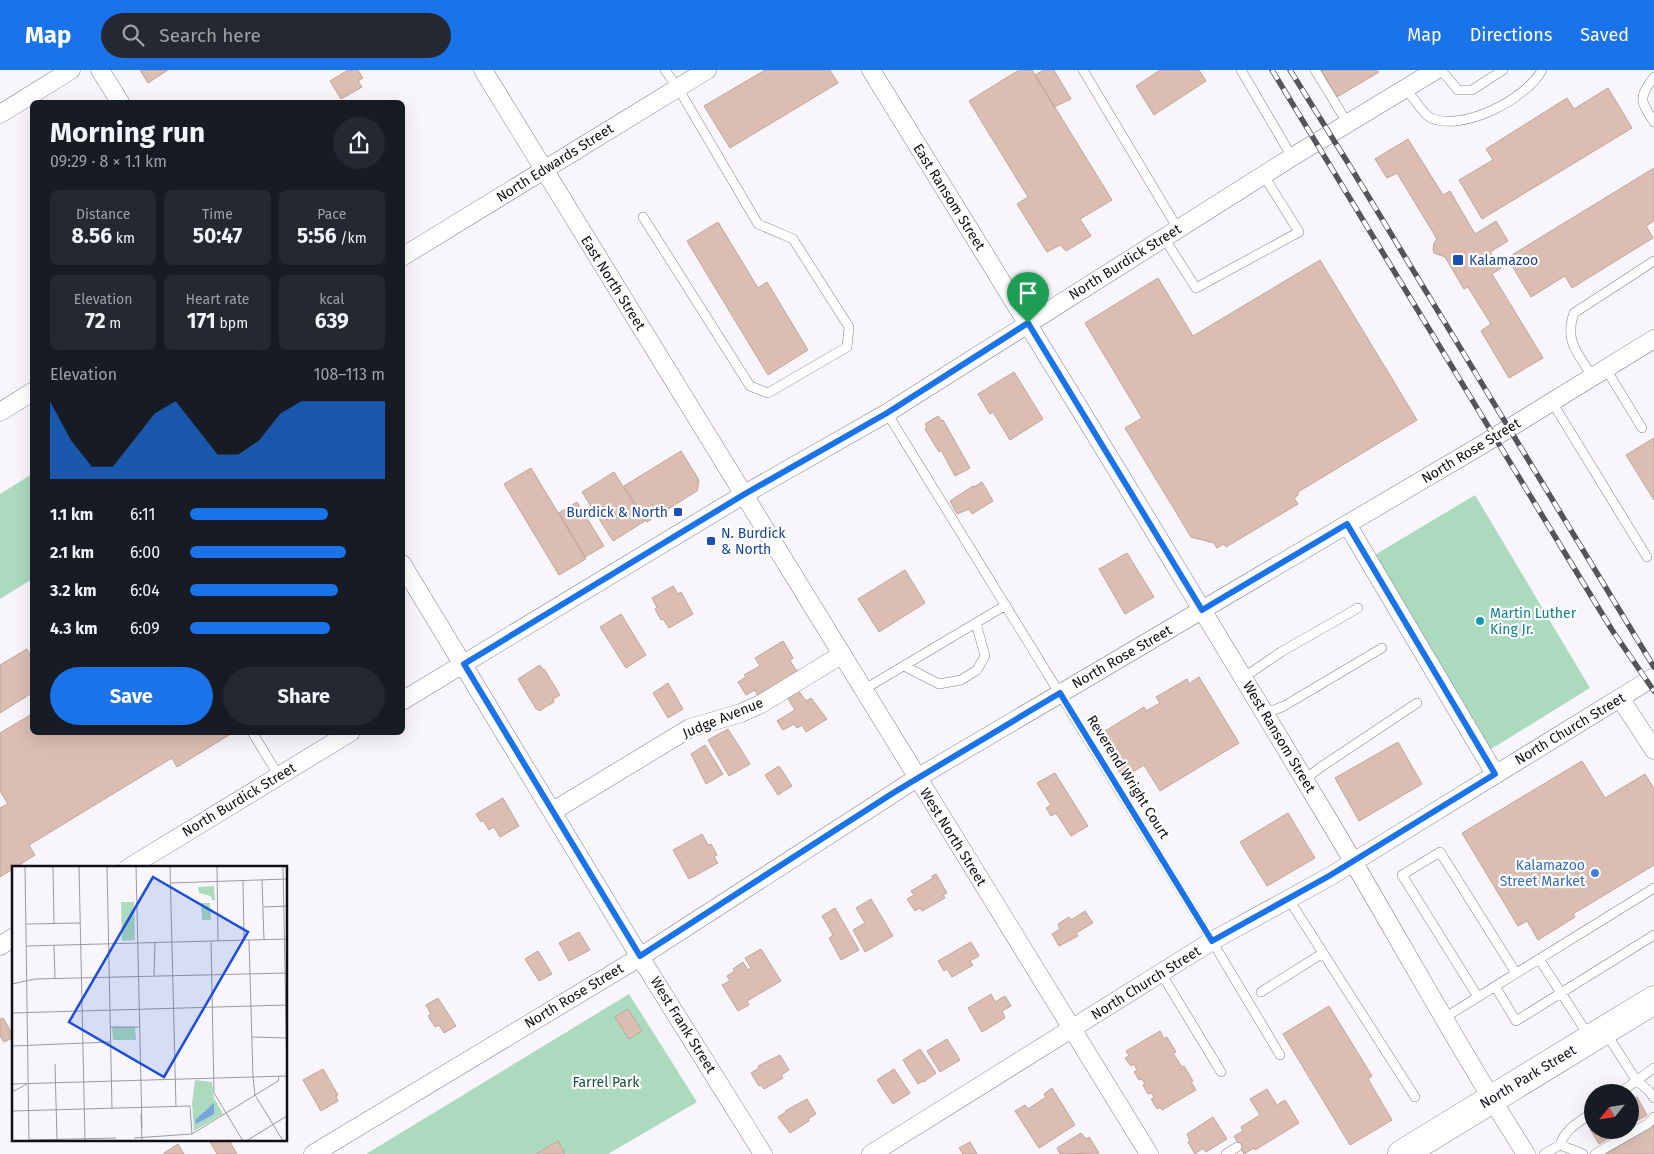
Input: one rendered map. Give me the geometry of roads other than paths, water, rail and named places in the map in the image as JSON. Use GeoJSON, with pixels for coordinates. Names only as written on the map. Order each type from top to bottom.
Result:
{"type":"FeatureCollection","features":[{"type":"Feature","properties":{"kind":"main road","name":"North Park Street"},"geometry":{"type":"LineString","coordinates":[[1402,1154],[1654,1000]]}},
{"type":"Feature","properties":{"kind":"street"},"geometry":{"type":"LineString","coordinates":[[0,114],[71,70]]}},
{"type":"Feature","properties":{"kind":"street"},"geometry":{"type":"LineString","coordinates":[[100,70],[119,100]]}},
{"type":"Feature","properties":{"kind":"street","name":"East North Street"},"geometry":{"type":"LineString","coordinates":[[483,70],[743,495]]}},
{"type":"Feature","properties":{"kind":"street","name":"North Edwards Street"},"geometry":{"type":"LineString","coordinates":[[405,255],[707,70]]}},
{"type":"Feature","properties":{"kind":"street","name":"East Ransom Street"},"geometry":{"type":"LineString","coordinates":[[871,70],[1028,323]]}},
{"type":"Feature","properties":{"kind":"street","name":"North Burdick Street"},"geometry":{"type":"LineString","coordinates":[[405,699],[743,495],[887,413],[1292,157],[1436,70]]}},
{"type":"Feature","properties":{"kind":"street","name":"West Ransom Street"},"geometry":{"type":"LineString","coordinates":[[1028,323],[1243,678],[1492,1100],[1526,1154]]}},
{"type":"Feature","properties":{"kind":"street","name":"North Rose Street"},"geometry":{"type":"LineString","coordinates":[[313,1154],[640,956],[917,778],[1176,626],[1552,402],[1654,339]]}},
{"type":"Feature","properties":{"kind":"street"},"geometry":{"type":"LineString","coordinates":[[0,412],[30,393]]}},
{"type":"Feature","properties":{"kind":"street","name":"West North Street"},"geometry":{"type":"LineString","coordinates":[[743,495],[1149,1154]]}},
{"type":"Feature","properties":{"kind":"street"},"geometry":{"type":"LineString","coordinates":[[1347,524],[1495,774]]}},
{"type":"Feature","properties":{"kind":"street","name":"West Frank Street"},"geometry":{"type":"LineString","coordinates":[[407,582],[464,664],[640,956],[763,1154]]}},
{"type":"Feature","properties":{"kind":"street","name":"Judge Avenue"},"geometry":{"type":"LineString","coordinates":[[553,810],[690,728],[741,713],[761,704],[842,655]]}},
{"type":"Feature","properties":{"kind":"street","name":"North Church Street"},"geometry":{"type":"LineString","coordinates":[[871,1154],[1212,941],[1353,862],[1654,677]]}},
{"type":"Feature","properties":{"kind":"street"},"geometry":{"type":"LineString","coordinates":[[1620,698],[1654,750]]}},
{"type":"Feature","properties":{"kind":"street","name":"North Burdick Street"},"geometry":{"type":"LineString","coordinates":[[131,866],[346,735]]}},
{"type":"Feature","properties":{"kind":"street"},"geometry":{"type":"LineString","coordinates":[[0,946],[12,938]]}},
{"type":"Feature","properties":{"kind":"lane"},"geometry":{"type":"LineString","coordinates":[[643,217],[750,386],[768,393],[847,347],[849,327],[793,239],[758,224],[678,88],[665,70]]}},
{"type":"Feature","properties":{"kind":"lane"},"geometry":{"type":"LineString","coordinates":[[1083,70],[1171,234],[1196,288],[1299,232],[1264,176]]}},
{"type":"Feature","properties":{"kind":"lane"},"geometry":{"type":"LineString","coordinates":[[1241,70],[1292,157]]}},
{"type":"Feature","properties":{"kind":"lane"},"geometry":{"type":"LineString","coordinates":[[1315,70],[1348,124]]}},
{"type":"Feature","properties":{"kind":"lane"},"geometry":{"type":"LineString","coordinates":[[1441,70],[1458,90],[1472,90],[1503,70]]}},
{"type":"Feature","properties":{"kind":"lane"},"geometry":{"type":"LineString","coordinates":[[1406,89],[1428,118],[1460,122],[1487,113],[1523,92],[1542,70]]}},
{"type":"Feature","properties":{"kind":"lane"},"geometry":{"type":"LineString","coordinates":[[1654,77],[1644,91],[1642,98],[1654,122]]}},
{"type":"Feature","properties":{"kind":"lane"},"geometry":{"type":"LineString","coordinates":[[1642,428],[1599,373],[1570,340],[1569,325],[1574,313],[1654,261]]}},
{"type":"Feature","properties":{"kind":"lane"},"geometry":{"type":"LineString","coordinates":[[1552,402],[1647,557]]}},
{"type":"Feature","properties":{"kind":"lane","name":"Reverend Wright Court"},"geometry":{"type":"LineString","coordinates":[[887,413],[1212,941],[1280,1055]]}},
{"type":"Feature","properties":{"kind":"lane"},"geometry":{"type":"LineString","coordinates":[[863,690],[1006,606]]}},
{"type":"Feature","properties":{"kind":"lane"},"geometry":{"type":"LineString","coordinates":[[1243,678],[1281,652],[1358,608]]}},
{"type":"Feature","properties":{"kind":"lane"},"geometry":{"type":"LineString","coordinates":[[904,666],[939,684],[961,680],[977,670],[985,656],[976,623]]}},
{"type":"Feature","properties":{"kind":"lane"},"geometry":{"type":"LineString","coordinates":[[1264,714],[1284,706],[1382,648]]}},
{"type":"Feature","properties":{"kind":"lane"},"geometry":{"type":"LineString","coordinates":[[1304,780],[1417,703]]}},
{"type":"Feature","properties":{"kind":"lane"},"geometry":{"type":"LineString","coordinates":[[254,735],[280,776]]}},
{"type":"Feature","properties":{"kind":"lane"},"geometry":{"type":"LineString","coordinates":[[1478,997],[1402,876],[1440,852],[1516,973]]}},
{"type":"Feature","properties":{"kind":"lane"},"geometry":{"type":"LineString","coordinates":[[1444,1018],[1654,888]]}},
{"type":"Feature","properties":{"kind":"lane"},"geometry":{"type":"LineString","coordinates":[[1288,898],[1415,1097]]}},
{"type":"Feature","properties":{"kind":"lane"},"geometry":{"type":"LineString","coordinates":[[1495,986],[1516,1021],[1654,935]]}},
{"type":"Feature","properties":{"kind":"lane"},"geometry":{"type":"LineString","coordinates":[[1261,992],[1323,953]]}},
{"type":"Feature","properties":{"kind":"lane"},"geometry":{"type":"LineString","coordinates":[[1539,959],[1561,993],[1636,1080],[1650,1091],[1654,1098]]}},
{"type":"Feature","properties":{"kind":"lane"},"geometry":{"type":"LineString","coordinates":[[1160,973],[1221,1072]]}},
{"type":"Feature","properties":{"kind":"lane"},"geometry":{"type":"LineString","coordinates":[[1631,1084],[1654,1068]]}},
{"type":"Feature","properties":{"kind":"lane"},"geometry":{"type":"LineString","coordinates":[[1595,1154],[1649,1123],[1654,1117]]}},
{"type":"Feature","properties":{"kind":"lane"},"geometry":{"type":"LineString","coordinates":[[1560,1146],[1562,1139],[1569,1129],[1584,1119]]}},
{"type":"Feature","properties":{"kind":"lane"},"geometry":{"type":"LineString","coordinates":[[1544,1154],[1560,1146],[1583,1154]]}},
{"type":"Feature","properties":{"kind":"lane"},"geometry":{"type":"LineString","coordinates":[[1226,1154],[1237,1148]]}},
{"type":"Feature","properties":{"kind":"railway"},"geometry":{"type":"LineString","coordinates":[[1272,70],[1612,630],[1654,691]]}},
{"type":"Feature","properties":{"kind":"railway"},"geometry":{"type":"LineString","coordinates":[[1290,70],[1654,667]]}},
{"type":"Feature","properties":{"kind":"place","name":"Kalamazoo"},"geometry":{"type":"Point","coordinates":[1458,260]}},
{"type":"Feature","properties":{"kind":"place","name":"Burdick & North"},"geometry":{"type":"Point","coordinates":[678,512]}},
{"type":"Feature","properties":{"kind":"place","name":"N. Burdick & North"},"geometry":{"type":"Point","coordinates":[711,541]}},
{"type":"Feature","properties":{"kind":"place","name":"Martin Luther King Jr."},"geometry":{"type":"Point","coordinates":[1480,621]}},
{"type":"Feature","properties":{"kind":"place","name":"Kalamazoo Street Market"},"geometry":{"type":"Point","coordinates":[1595,873]}},
{"type":"Feature","properties":{"kind":"park label","name":"Farrel Park"},"geometry":{"type":"Point","coordinates":[606,1082]}}]}
